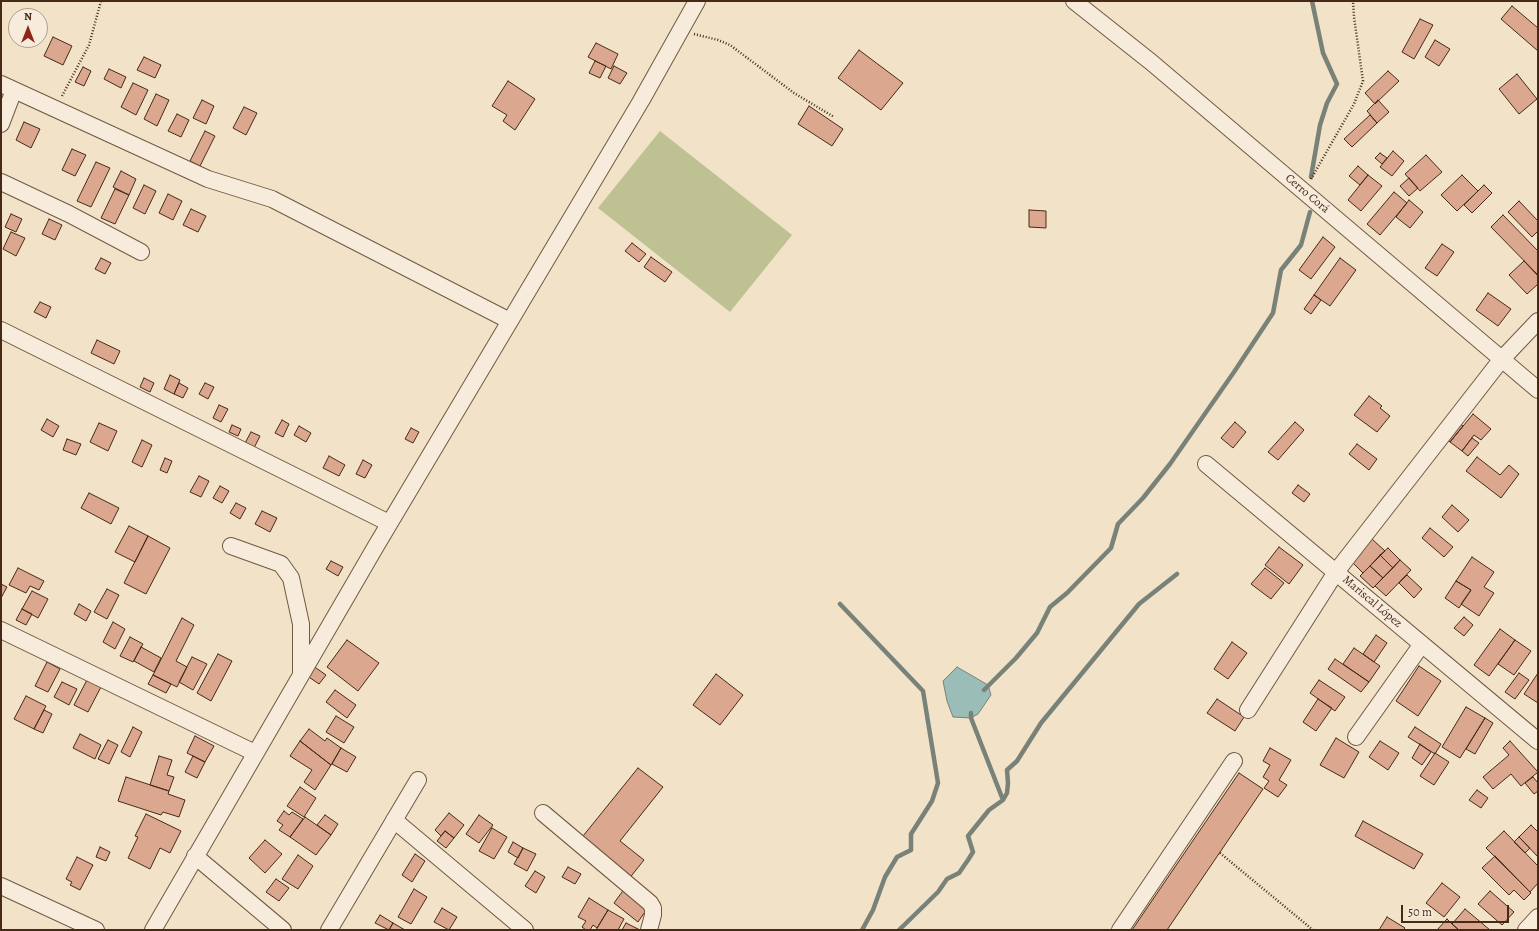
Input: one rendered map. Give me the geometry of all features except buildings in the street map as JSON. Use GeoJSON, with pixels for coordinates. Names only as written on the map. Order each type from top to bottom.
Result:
{"type":"FeatureCollection","features":[{"type":"Feature","properties":{"kind":"street"},"geometry":{"type":"LineString","coordinates":[[153,930],[389,523],[641,101],[697,1]]}},
{"type":"Feature","properties":{"kind":"street","name":"Cerro Corá"},"geometry":{"type":"LineString","coordinates":[[1074,1],[1151,62],[1538,390]]}},
{"type":"Feature","properties":{"kind":"street"},"geometry":{"type":"LineString","coordinates":[[1,124],[7,87],[208,179],[272,199],[510,321]]}},
{"type":"Feature","properties":{"kind":"street"},"geometry":{"type":"LineString","coordinates":[[1,182],[69,214],[141,252]]}},
{"type":"Feature","properties":{"kind":"street"},"geometry":{"type":"LineString","coordinates":[[1248,710],[1336,572],[1501,360],[1538,321]]}},
{"type":"Feature","properties":{"kind":"street"},"geometry":{"type":"LineString","coordinates":[[1,330],[389,523]]}},
{"type":"Feature","properties":{"kind":"street","name":"Mariscal López"},"geometry":{"type":"LineString","coordinates":[[1206,464],[1538,740]]}},
{"type":"Feature","properties":{"kind":"street"},"geometry":{"type":"LineString","coordinates":[[231,546],[281,564],[291,578],[301,624],[300,675]]}},
{"type":"Feature","properties":{"kind":"street"},"geometry":{"type":"LineString","coordinates":[[1,630],[255,753]]}},
{"type":"Feature","properties":{"kind":"street"},"geometry":{"type":"LineString","coordinates":[[1356,737],[1422,644]]}},
{"type":"Feature","properties":{"kind":"street"},"geometry":{"type":"LineString","coordinates":[[1120,930],[1234,761]]}},
{"type":"Feature","properties":{"kind":"street"},"geometry":{"type":"LineString","coordinates":[[329,930],[418,780]]}},
{"type":"Feature","properties":{"kind":"street"},"geometry":{"type":"LineString","coordinates":[[543,813],[650,903],[653,915],[649,930]]}},
{"type":"Feature","properties":{"kind":"street"},"geometry":{"type":"LineString","coordinates":[[394,820],[525,930]]}},
{"type":"Feature","properties":{"kind":"street"},"geometry":{"type":"LineString","coordinates":[[195,856],[283,930]]}},
{"type":"Feature","properties":{"kind":"street"},"geometry":{"type":"LineString","coordinates":[[1,886],[96,930]]}},
{"type":"Feature","properties":{"kind":"street"},"geometry":{"type":"LineString","coordinates":[[1526,930],[1538,917]]}},
{"type":"Feature","properties":{"kind":"path"},"geometry":{"type":"LineString","coordinates":[[55,109],[89,45],[101,1]]}},
{"type":"Feature","properties":{"kind":"path"},"geometry":{"type":"LineString","coordinates":[[1304,192],[1354,104],[1363,81],[1354,17],[1354,1]]}},
{"type":"Feature","properties":{"kind":"path"},"geometry":{"type":"LineString","coordinates":[[680,31],[705,36],[730,45],[794,93],[834,117]]}},
{"type":"Feature","properties":{"kind":"path"},"geometry":{"type":"LineString","coordinates":[[1220,853],[1313,930]]}},
{"type":"Feature","properties":{"kind":"green space"},"geometry":{"type":"Polygon","coordinates":[[[660,131],[792,235],[730,312],[598,208],[660,131]]]}},
{"type":"Feature","properties":{"kind":"water"},"geometry":{"type":"Polygon","coordinates":[[[957,667],[988,685],[991,695],[978,714],[971,718],[953,717],[947,701],[943,681],[957,667]]]}},
{"type":"Feature","properties":{"kind":"waterway"},"geometry":{"type":"LineString","coordinates":[[1311,177],[1320,125],[1327,103],[1337,84],[1323,53],[1312,1]]}},
{"type":"Feature","properties":{"kind":"waterway"},"geometry":{"type":"LineString","coordinates":[[984,690],[1016,658],[1037,633],[1050,607],[1067,593],[1111,548],[1118,524],[1143,498],[1170,464],[1234,372],[1273,313],[1281,270],[1301,245],[1310,212]]}},
{"type":"Feature","properties":{"kind":"waterway"},"geometry":{"type":"LineString","coordinates":[[899,930],[938,892],[947,879],[959,873],[968,860],[973,852],[968,836],[989,810],[1003,800],[1007,793],[1007,770],[1017,761],[1041,723],[1139,604],[1177,574]]}},
{"type":"Feature","properties":{"kind":"waterway"},"geometry":{"type":"LineString","coordinates":[[840,604],[923,691],[938,783],[932,801],[911,834],[911,850],[897,857],[885,877],[873,910],[862,930]]}},
{"type":"Feature","properties":{"kind":"waterway"},"geometry":{"type":"LineString","coordinates":[[971,713],[971,718],[1003,800]]}}]}
